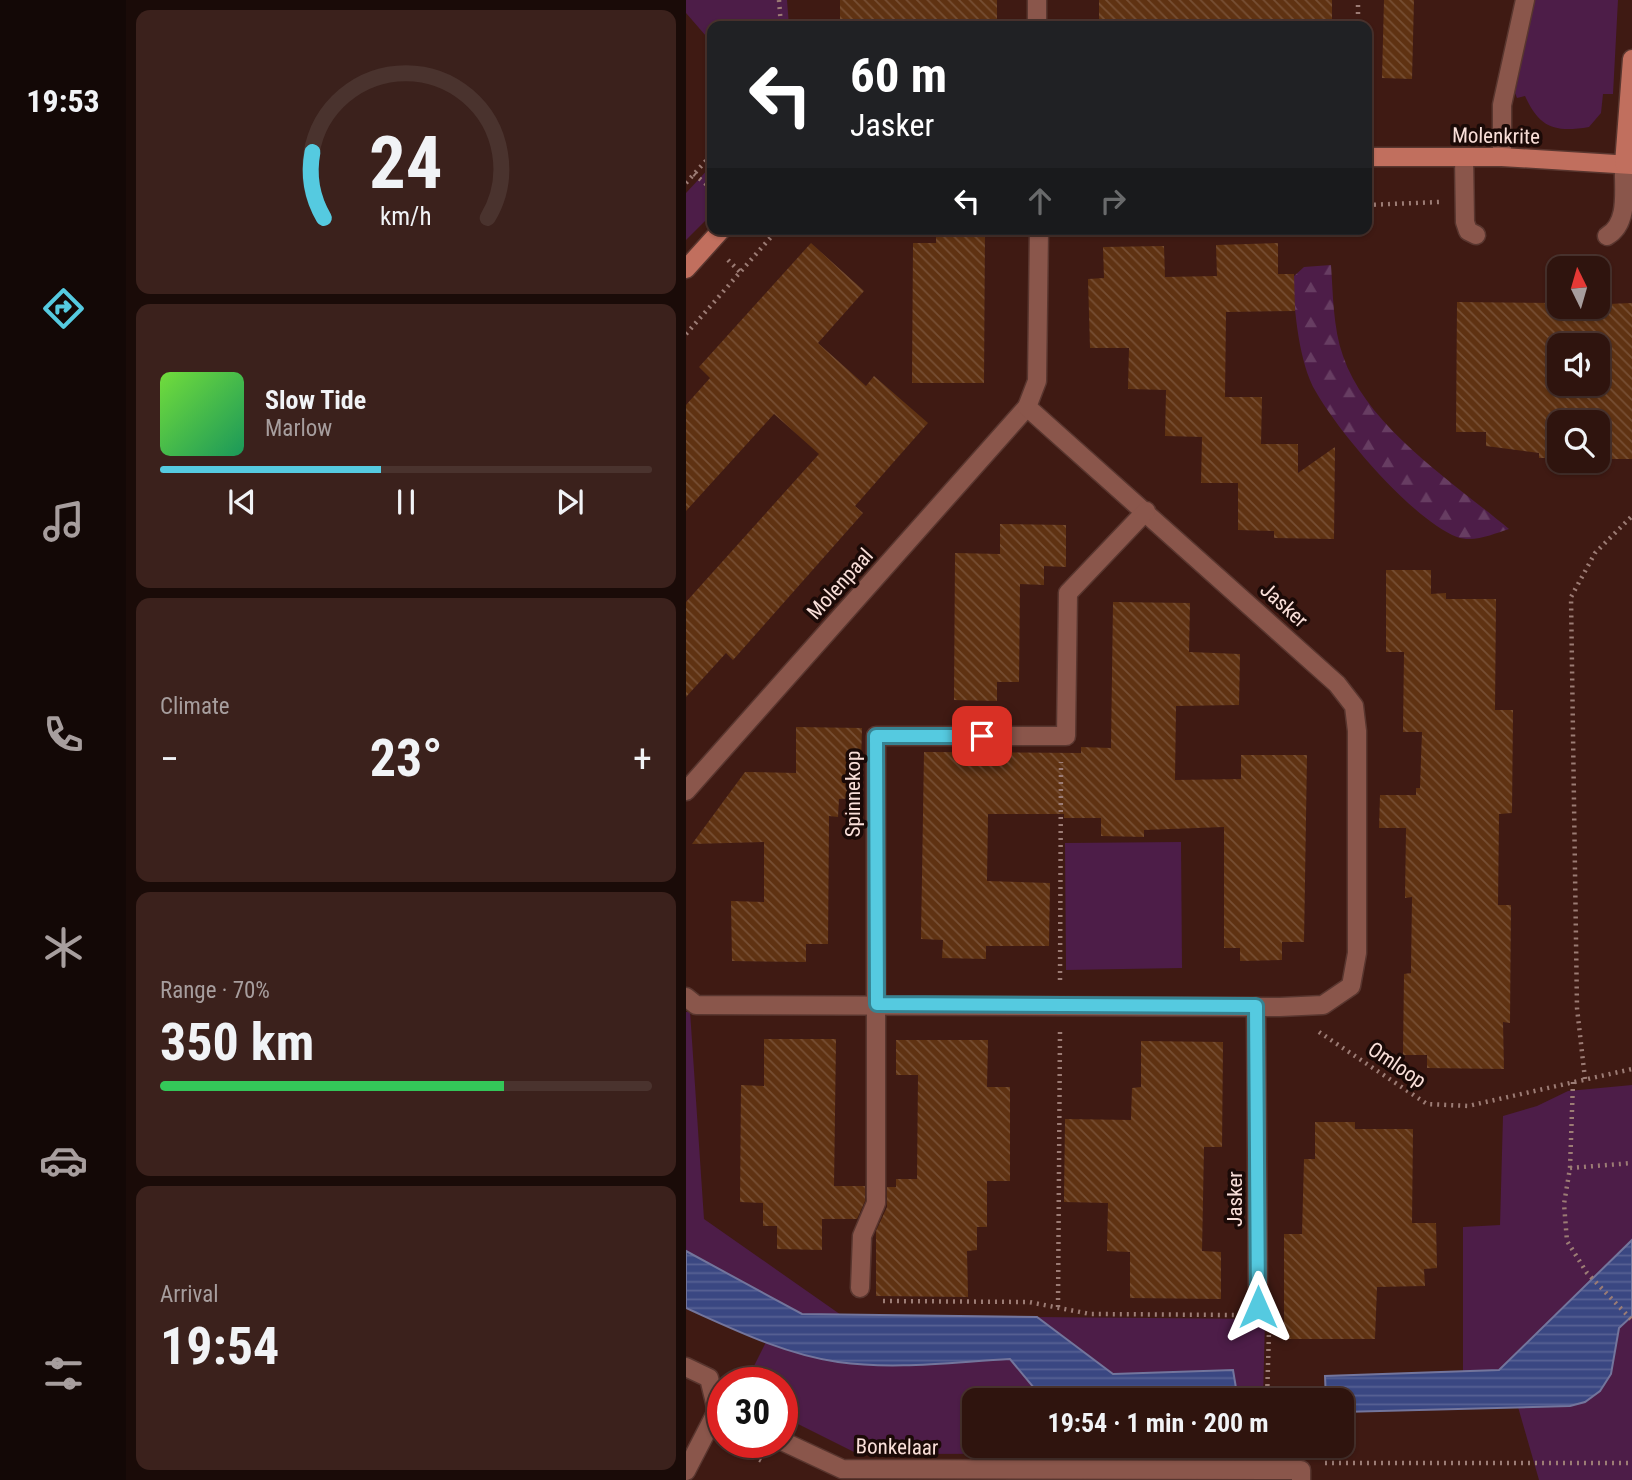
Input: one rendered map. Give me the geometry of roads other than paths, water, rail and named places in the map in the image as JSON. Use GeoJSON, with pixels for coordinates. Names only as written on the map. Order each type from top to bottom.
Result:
{"type":"FeatureCollection","features":[{"type":"Feature","properties":{"kind":"street"},"geometry":{"type":"LineString","coordinates":[[1037,0],[1037,21]]}},
{"type":"Feature","properties":{"kind":"street"},"geometry":{"type":"LineString","coordinates":[[1502,157],[1502,105],[1525,0]]}},
{"type":"Feature","properties":{"kind":"street"},"geometry":{"type":"LineString","coordinates":[[1607,236],[1617,231],[1622,219],[1628,165],[1632,59]]}},
{"type":"Feature","properties":{"kind":"street","name":"Molenkrite"},"geometry":{"type":"LineString","coordinates":[[1372,157],[1502,157],[1628,165]]}},
{"type":"Feature","properties":{"kind":"street"},"geometry":{"type":"LineString","coordinates":[[1464,157],[1465,222],[1468,231],[1476,236]]}},
{"type":"Feature","properties":{"kind":"street"},"geometry":{"type":"LineString","coordinates":[[686,269],[717,235]]}},
{"type":"Feature","properties":{"kind":"street"},"geometry":{"type":"LineString","coordinates":[[1027,407],[1037,381],[1039,235]]}},
{"type":"Feature","properties":{"kind":"street","name":"Jasker"},"geometry":{"type":"LineString","coordinates":[[686,997],[696,1005],[1280,1007],[1323,1005],[1351,986],[1357,953],[1357,732],[1354,706],[1337,684],[1027,407]]}},
{"type":"Feature","properties":{"kind":"street","name":"Molenpaal"},"geometry":{"type":"LineString","coordinates":[[686,791],[1027,407]]}},
{"type":"Feature","properties":{"kind":"street","name":"Spinnekop"},"geometry":{"type":"LineString","coordinates":[[877,1004],[876,736],[1066,736],[1068,593],[1146,511]]}},
{"type":"Feature","properties":{"kind":"street"},"geometry":{"type":"LineString","coordinates":[[860,1288],[862,1236],[876,1203],[877,1004]]}},
{"type":"Feature","properties":{"kind":"street","name":"Jasker"},"geometry":{"type":"LineString","coordinates":[[1256,1006],[1264,1311]]}},
{"type":"Feature","properties":{"kind":"street"},"geometry":{"type":"LineString","coordinates":[[686,1367],[707,1377]]}},
{"type":"Feature","properties":{"kind":"street"},"geometry":{"type":"LineString","coordinates":[[686,1471],[707,1435]]}},
{"type":"Feature","properties":{"kind":"street","name":"Bonkelaar"},"geometry":{"type":"LineString","coordinates":[[798,1448],[842,1469],[969,1475],[1301,1475]]}},
{"type":"Feature","properties":{"kind":"water"},"geometry":{"type":"Polygon","coordinates":[[[1632,1240],[1632,1316],[1619,1328],[1611,1374],[1600,1391],[1585,1402],[1570,1406],[1354,1412],[1354,1388],[1326,1388],[1325,1376],[1499,1370],[1632,1240]]]}},
{"type":"Feature","properties":{"kind":"water"},"geometry":{"type":"Polygon","coordinates":[[[686,1251],[802,1314],[1037,1317],[1113,1374],[1233,1370],[1236,1388],[1034,1388],[1010,1359],[924,1365],[838,1362],[798,1353],[760,1340],[686,1308],[686,1251]]]}}]}
